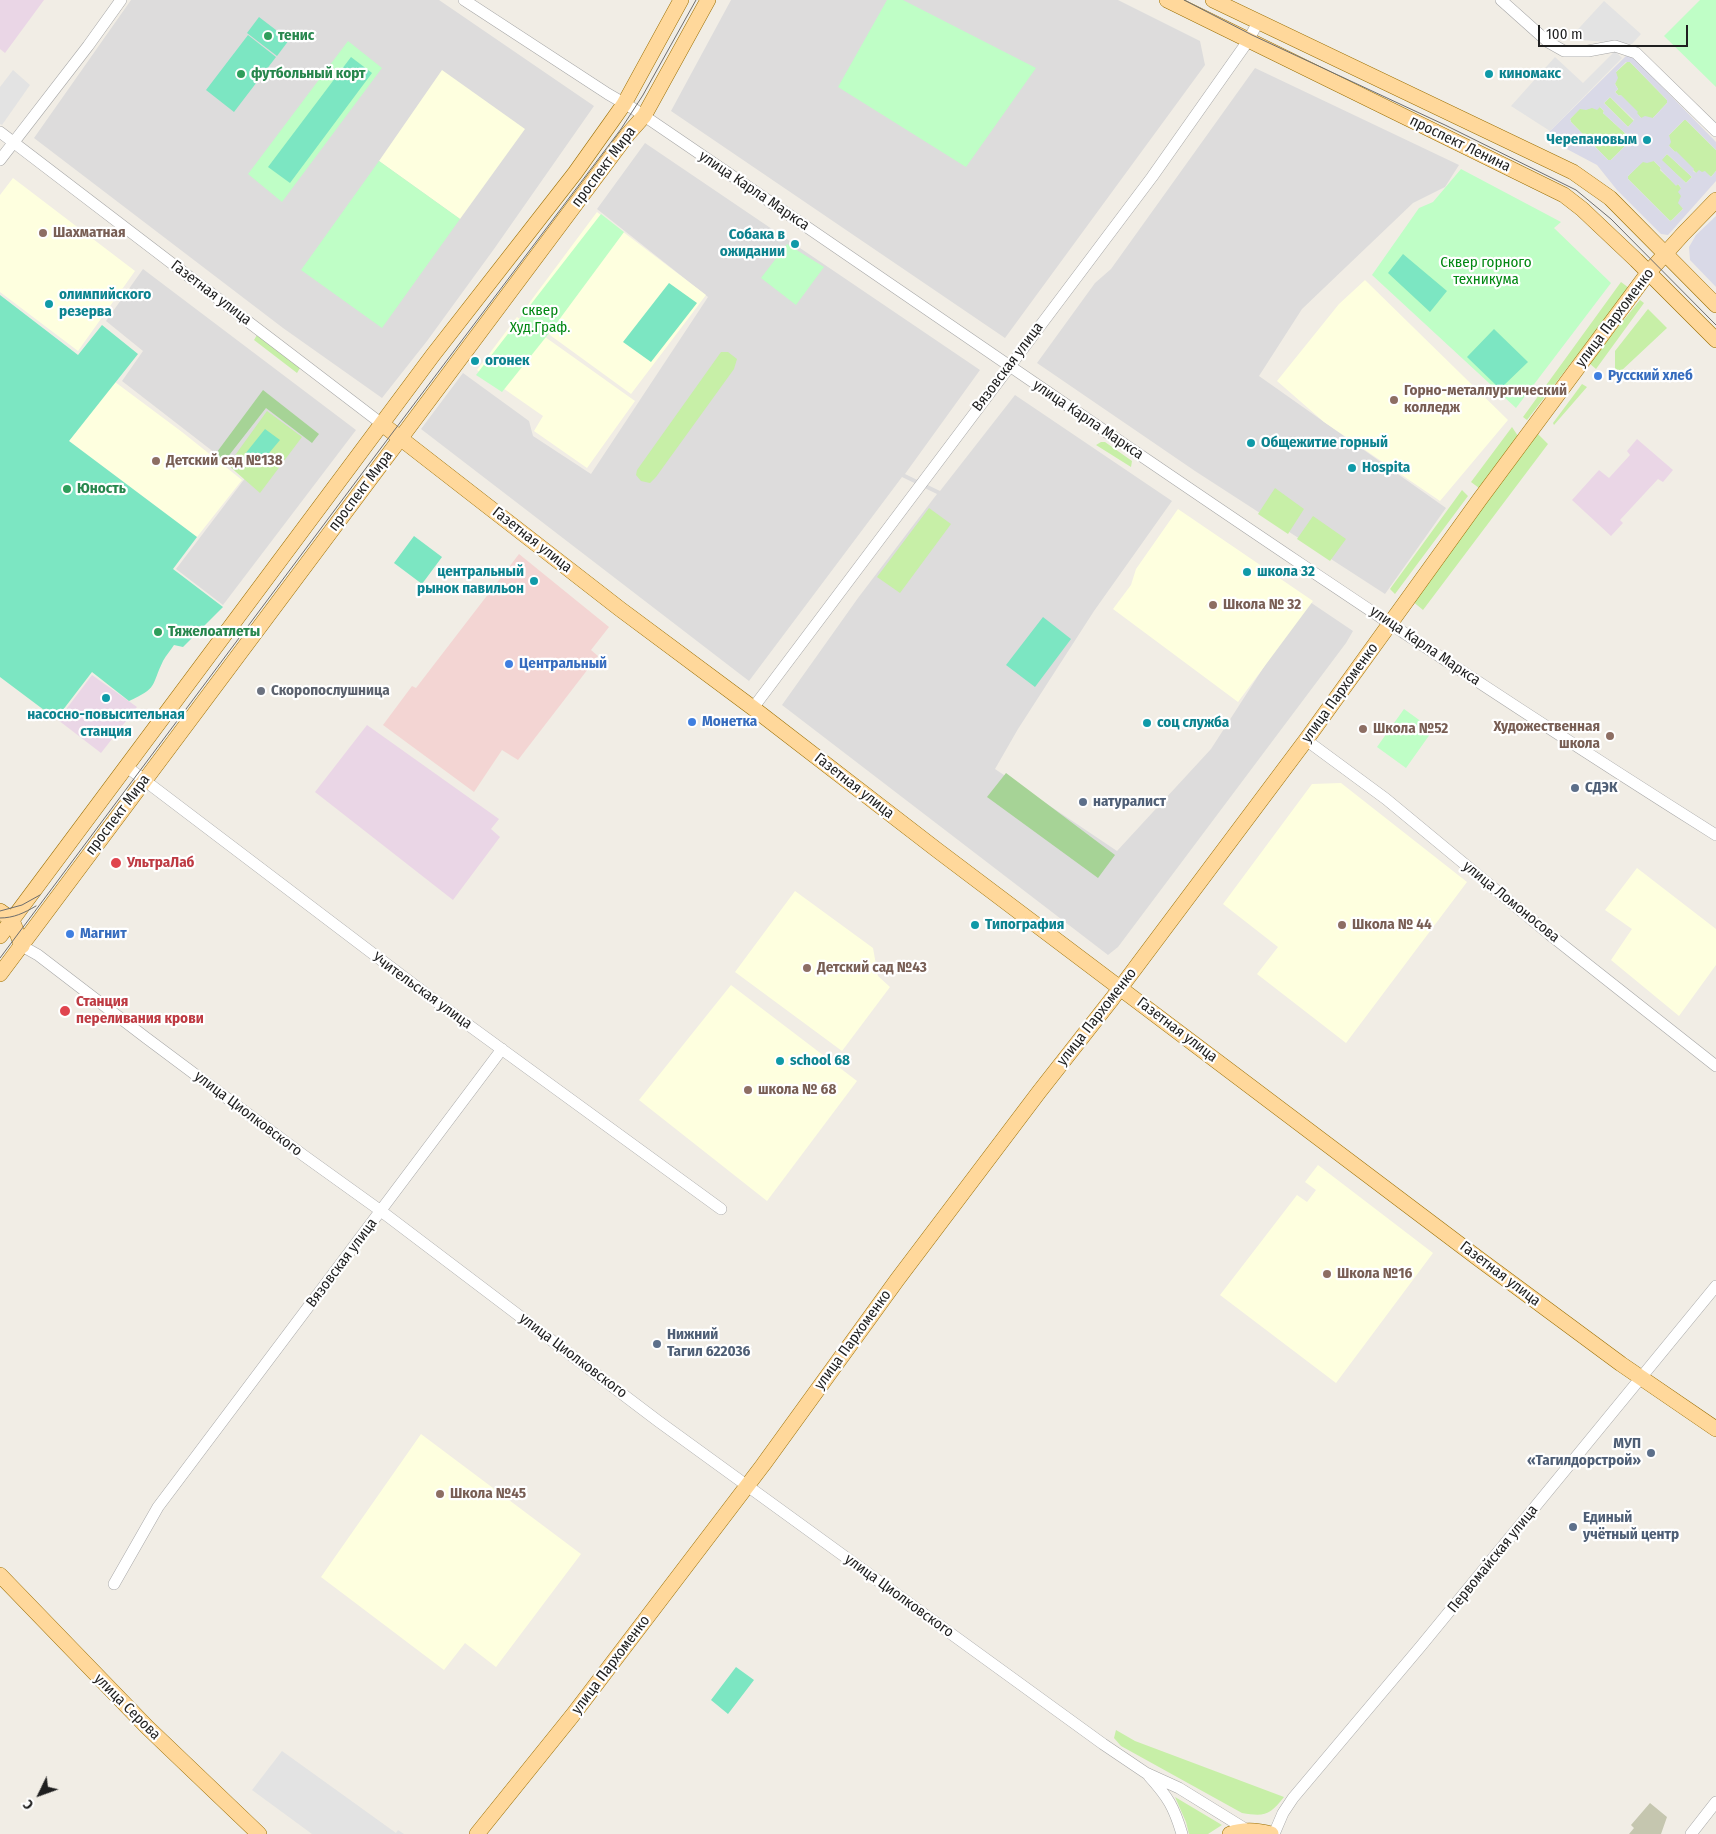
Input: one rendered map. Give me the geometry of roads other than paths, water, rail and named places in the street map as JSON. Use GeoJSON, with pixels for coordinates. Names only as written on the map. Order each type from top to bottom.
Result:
{"type":"FeatureCollection","features":[{"type":"Feature","properties":{"kind":"main road","name":"проспект Мира"},"geometry":{"type":"LineString","coordinates":[[0,937],[6,915],[127,767],[433,355],[575,173],[624,104],[681,0]]}},
{"type":"Feature","properties":{"kind":"main road","name":"проспект Мира"},"geometry":{"type":"LineString","coordinates":[[0,974],[628,134],[644,116],[708,0]]}},
{"type":"Feature","properties":{"kind":"main road","name":"проспект Ленина"},"geometry":{"type":"LineString","coordinates":[[1167,0],[1564,196],[1582,209],[1716,340]]}},
{"type":"Feature","properties":{"kind":"main road","name":"проспект Ленина"},"geometry":{"type":"LineString","coordinates":[[1213,0],[1573,172],[1610,198],[1716,305]]}},
{"type":"Feature","properties":{"kind":"main road","name":"улица Пархоменко"},"geometry":{"type":"LineString","coordinates":[[477,1834],[572,1716],[763,1464],[896,1280],[1306,740],[1648,273],[1716,200]]}},
{"type":"Feature","properties":{"kind":"main road","name":"Газетная улица"},"geometry":{"type":"LineString","coordinates":[[382,424],[612,603],[1479,1259],[1641,1378],[1716,1429]]}},
{"type":"Feature","properties":{"kind":"main road"},"geometry":{"type":"LineString","coordinates":[[6,915],[22,946]]}},
{"type":"Feature","properties":{"kind":"main road","name":"улица Циолковского"},"geometry":{"type":"LineString","coordinates":[[0,937],[22,946]]}},
{"type":"Feature","properties":{"kind":"main road","name":"улица Серова"},"geometry":{"type":"LineString","coordinates":[[0,1576],[141,1721],[260,1834]]}},
{"type":"Feature","properties":{"kind":"main road"},"geometry":{"type":"LineString","coordinates":[[1230,1834],[1247,1830],[1273,1834]]}},
{"type":"Feature","properties":{"kind":"street"},"geometry":{"type":"LineString","coordinates":[[0,160],[121,0]]}},
{"type":"Feature","properties":{"kind":"street","name":"улица Карла Маркса"},"geometry":{"type":"LineString","coordinates":[[464,0],[644,116],[1390,623],[1662,802],[1716,835]]}},
{"type":"Feature","properties":{"kind":"street"},"geometry":{"type":"LineString","coordinates":[[1501,0],[1548,42],[1564,51],[1588,51],[1615,46],[1636,54],[1716,131]]}},
{"type":"Feature","properties":{"kind":"street","name":"Вязовская улица"},"geometry":{"type":"LineString","coordinates":[[753,708],[1152,177],[1248,41],[1258,22]]}},
{"type":"Feature","properties":{"kind":"street","name":"Газетная улица"},"geometry":{"type":"LineString","coordinates":[[0,132],[382,424]]}},
{"type":"Feature","properties":{"kind":"street","name":"улица Ломоносова"},"geometry":{"type":"LineString","coordinates":[[1306,740],[1386,799],[1549,934],[1716,1066]]}},
{"type":"Feature","properties":{"kind":"street","name":"Учительская улица"},"geometry":{"type":"LineString","coordinates":[[127,767],[414,986],[721,1209]]}},
{"type":"Feature","properties":{"kind":"street","name":"улица Циолковского"},"geometry":{"type":"LineString","coordinates":[[22,946],[38,955],[746,1485],[1103,1744],[1146,1773],[1179,1788],[1247,1830]]}},
{"type":"Feature","properties":{"kind":"street","name":"Вязовская улица"},"geometry":{"type":"LineString","coordinates":[[114,1584],[158,1507],[502,1049]]}},
{"type":"Feature","properties":{"kind":"street","name":"Первомайская улица"},"geometry":{"type":"LineString","coordinates":[[1273,1834],[1293,1798],[1427,1639],[1716,1286]]}},
{"type":"Feature","properties":{"kind":"street","name":"улица Циолковского"},"geometry":{"type":"LineString","coordinates":[[1146,1773],[1166,1794],[1175,1811],[1182,1834]]}},
{"type":"Feature","properties":{"kind":"street"},"geometry":{"type":"LineString","coordinates":[[1691,1834],[1716,1802]]}},
{"type":"Feature","properties":{"kind":"tram line"},"geometry":{"type":"LineString","coordinates":[[0,958],[621,129],[643,95],[696,0]]}},
{"type":"Feature","properties":{"kind":"tram line"},"geometry":{"type":"LineString","coordinates":[[1184,0],[1252,35],[1445,125],[1576,190],[1611,219],[1716,325]]}},
{"type":"Feature","properties":{"kind":"tram line"},"geometry":{"type":"LineString","coordinates":[[0,911],[22,905],[40,895]]}},
{"type":"Feature","properties":{"kind":"tram line"},"geometry":{"type":"LineString","coordinates":[[0,918],[19,915],[36,906]]}},
{"type":"Feature","properties":{"kind":"place","name":"тенис"},"geometry":{"type":"Point","coordinates":[268,36]}},
{"type":"Feature","properties":{"kind":"place","name":"футбольный корт"},"geometry":{"type":"Point","coordinates":[241,74]}},
{"type":"Feature","properties":{"kind":"place","name":"киномакс"},"geometry":{"type":"Point","coordinates":[1489,74]}},
{"type":"Feature","properties":{"kind":"place","name":"Черепановым"},"geometry":{"type":"Point","coordinates":[1647,140]}},
{"type":"Feature","properties":{"kind":"place","name":"Шахматная"},"geometry":{"type":"Point","coordinates":[43,233]}},
{"type":"Feature","properties":{"kind":"place","name":"Собака в ожидании"},"geometry":{"type":"Point","coordinates":[795,244]}},
{"type":"Feature","properties":{"kind":"place","name":"олимпийского резерва"},"geometry":{"type":"Point","coordinates":[49,304]}},
{"type":"Feature","properties":{"kind":"place","name":"огонек"},"geometry":{"type":"Point","coordinates":[475,361]}},
{"type":"Feature","properties":{"kind":"place","name":"Русский хлеб"},"geometry":{"type":"Point","coordinates":[1598,376]}},
{"type":"Feature","properties":{"kind":"place","name":"Горно-металлургический колледж"},"geometry":{"type":"Point","coordinates":[1394,400]}},
{"type":"Feature","properties":{"kind":"place","name":"Общежитие горный"},"geometry":{"type":"Point","coordinates":[1251,443]}},
{"type":"Feature","properties":{"kind":"place","name":"Детский сад №138"},"geometry":{"type":"Point","coordinates":[156,461]}},
{"type":"Feature","properties":{"kind":"place","name":"Hospita"},"geometry":{"type":"Point","coordinates":[1352,468]}},
{"type":"Feature","properties":{"kind":"place","name":"Юность"},"geometry":{"type":"Point","coordinates":[67,489]}},
{"type":"Feature","properties":{"kind":"place","name":"школа 32"},"geometry":{"type":"Point","coordinates":[1247,572]}},
{"type":"Feature","properties":{"kind":"place","name":"центральный рынок павильон"},"geometry":{"type":"Point","coordinates":[534,581]}},
{"type":"Feature","properties":{"kind":"place","name":"Школа № 32"},"geometry":{"type":"Point","coordinates":[1213,605]}},
{"type":"Feature","properties":{"kind":"place","name":"Тяжелоатлеты"},"geometry":{"type":"Point","coordinates":[158,632]}},
{"type":"Feature","properties":{"kind":"place","name":"Центральный"},"geometry":{"type":"Point","coordinates":[509,664]}},
{"type":"Feature","properties":{"kind":"place","name":"Скоропослушница"},"geometry":{"type":"Point","coordinates":[261,691]}},
{"type":"Feature","properties":{"kind":"place","name":"насосно-повысительная станция"},"geometry":{"type":"Point","coordinates":[106,698]}},
{"type":"Feature","properties":{"kind":"place","name":"Монетка"},"geometry":{"type":"Point","coordinates":[692,722]}},
{"type":"Feature","properties":{"kind":"place","name":"соц служба"},"geometry":{"type":"Point","coordinates":[1147,723]}},
{"type":"Feature","properties":{"kind":"place","name":"Школа №52"},"geometry":{"type":"Point","coordinates":[1363,729]}},
{"type":"Feature","properties":{"kind":"place","name":"Художественная школа"},"geometry":{"type":"Point","coordinates":[1610,736]}},
{"type":"Feature","properties":{"kind":"place","name":"СДЭК"},"geometry":{"type":"Point","coordinates":[1575,788]}},
{"type":"Feature","properties":{"kind":"place","name":"натуралист"},"geometry":{"type":"Point","coordinates":[1083,802]}},
{"type":"Feature","properties":{"kind":"place","name":"УльтраЛаб"},"geometry":{"type":"Point","coordinates":[116,863]}},
{"type":"Feature","properties":{"kind":"place","name":"Типография"},"geometry":{"type":"Point","coordinates":[975,925]}},
{"type":"Feature","properties":{"kind":"place","name":"Школа № 44"},"geometry":{"type":"Point","coordinates":[1342,925]}},
{"type":"Feature","properties":{"kind":"place","name":"Магнит"},"geometry":{"type":"Point","coordinates":[70,934]}},
{"type":"Feature","properties":{"kind":"place","name":"Детский сад №43"},"geometry":{"type":"Point","coordinates":[807,968]}},
{"type":"Feature","properties":{"kind":"place","name":"Станция переливания крови"},"geometry":{"type":"Point","coordinates":[65,1011]}},
{"type":"Feature","properties":{"kind":"place","name":"school 68"},"geometry":{"type":"Point","coordinates":[780,1061]}},
{"type":"Feature","properties":{"kind":"place","name":"школа № 68"},"geometry":{"type":"Point","coordinates":[748,1090]}},
{"type":"Feature","properties":{"kind":"place","name":"Школа №16"},"geometry":{"type":"Point","coordinates":[1327,1274]}},
{"type":"Feature","properties":{"kind":"place","name":"Нижний Тагил 622036"},"geometry":{"type":"Point","coordinates":[657,1344]}},
{"type":"Feature","properties":{"kind":"place","name":"МУП «Тагилдорстрой»"},"geometry":{"type":"Point","coordinates":[1651,1453]}},
{"type":"Feature","properties":{"kind":"place","name":"Школа №45"},"geometry":{"type":"Point","coordinates":[440,1494]}},
{"type":"Feature","properties":{"kind":"place","name":"Единый учётный центр"},"geometry":{"type":"Point","coordinates":[1573,1527]}},
{"type":"Feature","properties":{"kind":"park label","name":"Сквер горного техникума"},"geometry":{"type":"Point","coordinates":[1486,272]}},
{"type":"Feature","properties":{"kind":"park label","name":"сквер Худ.Граф."},"geometry":{"type":"Point","coordinates":[540,320]}}]}
